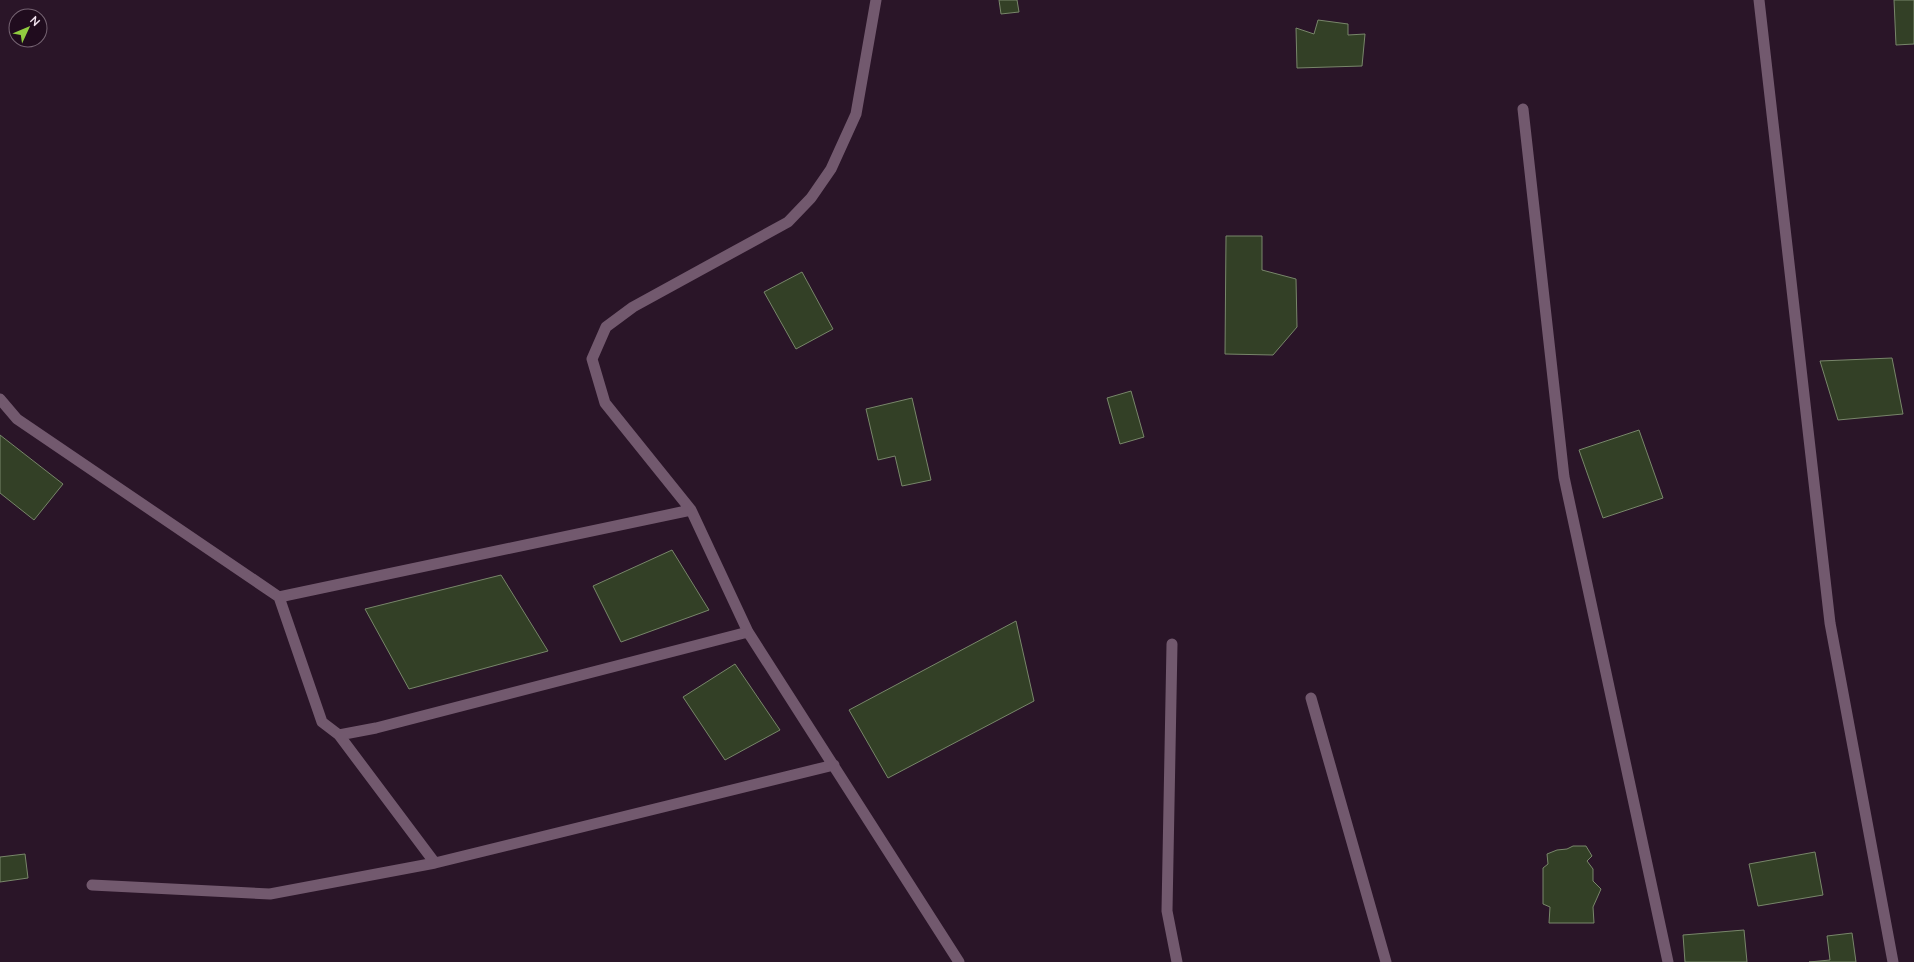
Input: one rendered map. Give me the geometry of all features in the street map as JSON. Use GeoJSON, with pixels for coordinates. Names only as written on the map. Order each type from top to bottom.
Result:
{"type":"FeatureCollection","features":[{"type":"Feature","properties":{"kind":"street"},"geometry":{"type":"LineString","coordinates":[[876,0],[856,114],[831,169],[811,198],[788,222],[628,310],[606,327],[592,359],[605,403],[691,510],[748,632],[959,962]]}},
{"type":"Feature","properties":{"kind":"street"},"geometry":{"type":"LineString","coordinates":[[1759,0],[1830,623],[1893,962]]}},
{"type":"Feature","properties":{"kind":"street"},"geometry":{"type":"LineString","coordinates":[[1523,110],[1564,477],[1668,962]]}},
{"type":"Feature","properties":{"kind":"street"},"geometry":{"type":"LineString","coordinates":[[0,399],[17,419],[279,597],[322,722],[339,735],[435,863]]}},
{"type":"Feature","properties":{"kind":"street"},"geometry":{"type":"LineString","coordinates":[[279,597],[691,510]]}},
{"type":"Feature","properties":{"kind":"street"},"geometry":{"type":"LineString","coordinates":[[339,735],[376,728],[748,632]]}},
{"type":"Feature","properties":{"kind":"street"},"geometry":{"type":"LineString","coordinates":[[1172,644],[1167,911],[1177,962]]}},
{"type":"Feature","properties":{"kind":"street"},"geometry":{"type":"LineString","coordinates":[[1311,698],[1386,962]]}},
{"type":"Feature","properties":{"kind":"street"},"geometry":{"type":"LineString","coordinates":[[92,885],[270,894],[435,863],[834,765]]}},
{"type":"Feature","properties":{"kind":"building"},"geometry":{"type":"Polygon","coordinates":[[[999,0],[1017,0],[1019,12],[1001,14],[999,0]]]}},
{"type":"Feature","properties":{"kind":"building"},"geometry":{"type":"Polygon","coordinates":[[[1894,0],[1914,0],[1914,44],[1896,45],[1894,0]]]}},
{"type":"Feature","properties":{"kind":"building"},"geometry":{"type":"Polygon","coordinates":[[[1318,20],[1348,24],[1348,35],[1365,34],[1362,66],[1297,68],[1296,28],[1314,34],[1318,20]]]}},
{"type":"Feature","properties":{"kind":"building"},"geometry":{"type":"Polygon","coordinates":[[[1226,236],[1262,236],[1262,270],[1296,279],[1297,327],[1273,355],[1225,354],[1226,236]]]}},
{"type":"Feature","properties":{"kind":"building"},"geometry":{"type":"Polygon","coordinates":[[[802,272],[833,329],[796,349],[764,292],[802,272]]]}},
{"type":"Feature","properties":{"kind":"building"},"geometry":{"type":"Polygon","coordinates":[[[1892,358],[1903,414],[1838,420],[1820,361],[1892,358]]]}},
{"type":"Feature","properties":{"kind":"building"},"geometry":{"type":"Polygon","coordinates":[[[1131,391],[1144,437],[1120,444],[1107,398],[1131,391]]]}},
{"type":"Feature","properties":{"kind":"building"},"geometry":{"type":"Polygon","coordinates":[[[912,398],[931,480],[902,486],[895,456],[878,460],[866,409],[912,398]]]}},
{"type":"Feature","properties":{"kind":"building"},"geometry":{"type":"Polygon","coordinates":[[[1639,430],[1663,498],[1603,518],[1579,450],[1639,430]]]}},
{"type":"Feature","properties":{"kind":"building"},"geometry":{"type":"Polygon","coordinates":[[[0,435],[63,484],[34,520],[0,493],[0,435]]]}},
{"type":"Feature","properties":{"kind":"building"},"geometry":{"type":"Polygon","coordinates":[[[672,550],[709,610],[621,642],[593,586],[672,550]]]}},
{"type":"Feature","properties":{"kind":"building"},"geometry":{"type":"Polygon","coordinates":[[[501,575],[548,651],[409,689],[365,609],[501,575]]]}},
{"type":"Feature","properties":{"kind":"building"},"geometry":{"type":"Polygon","coordinates":[[[1016,621],[1034,701],[888,778],[849,710],[1016,621]]]}},
{"type":"Feature","properties":{"kind":"building"},"geometry":{"type":"Polygon","coordinates":[[[735,664],[780,730],[725,760],[683,697],[735,664]]]}},
{"type":"Feature","properties":{"kind":"building"},"geometry":{"type":"Polygon","coordinates":[[[1573,846],[1586,846],[1592,856],[1587,861],[1593,869],[1593,881],[1601,889],[1593,907],[1594,923],[1549,923],[1550,907],[1543,904],[1543,868],[1548,864],[1547,854],[1573,846]]]}},
{"type":"Feature","properties":{"kind":"building"},"geometry":{"type":"Polygon","coordinates":[[[1815,852],[1823,895],[1758,906],[1749,864],[1815,852]]]}},
{"type":"Feature","properties":{"kind":"building"},"geometry":{"type":"Polygon","coordinates":[[[25,854],[28,878],[0,882],[0,857],[25,854]]]}},
{"type":"Feature","properties":{"kind":"building"},"geometry":{"type":"Polygon","coordinates":[[[1744,930],[1747,962],[1685,962],[1683,935],[1744,930]]]}},
{"type":"Feature","properties":{"kind":"building"},"geometry":{"type":"Polygon","coordinates":[[[1852,933],[1856,962],[1809,962],[1830,960],[1827,936],[1852,933]]]}}]}
